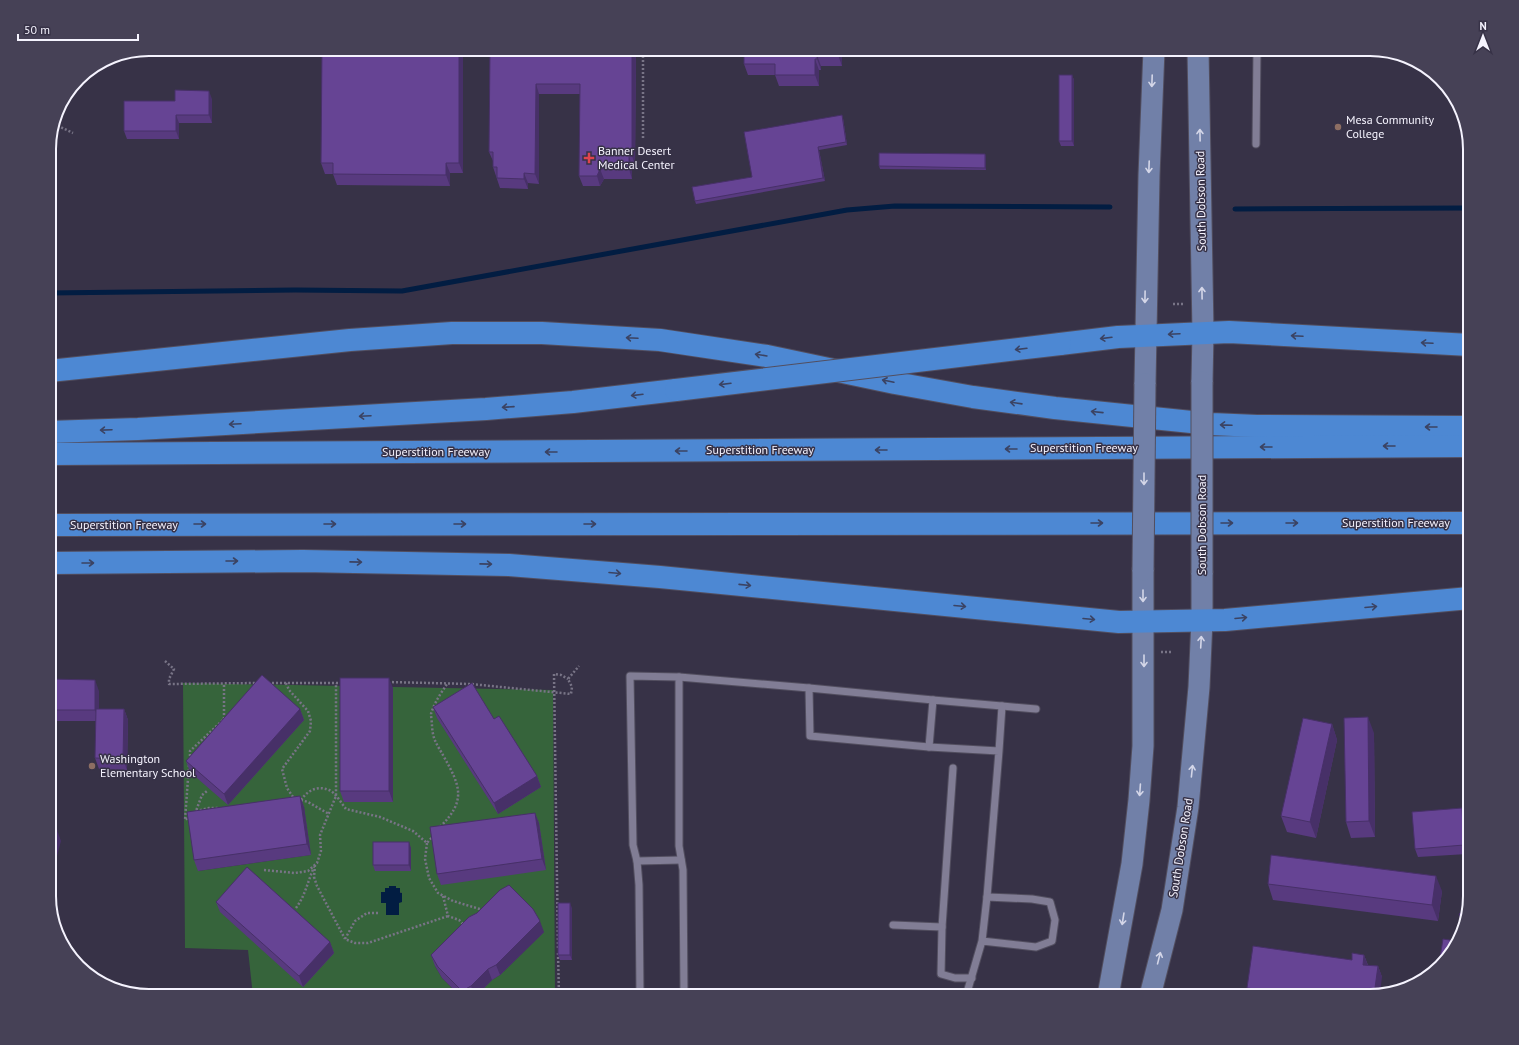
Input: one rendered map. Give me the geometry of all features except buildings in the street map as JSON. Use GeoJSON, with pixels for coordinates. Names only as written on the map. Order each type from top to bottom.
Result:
{"type":"FeatureCollection","features":[{"type":"Feature","properties":{"kind":"highway"},"geometry":{"type":"LineString","coordinates":[[56,432],[138,429],[573,402],[1145,335],[1229,332],[1463,345]]}},
{"type":"Feature","properties":{"kind":"highway"},"geometry":{"type":"LineString","coordinates":[[56,370],[350,340],[452,333],[542,333],[660,340],[767,356],[894,383],[973,397],[1055,408],[1211,424],[1257,426],[1463,427]]}},
{"type":"Feature","properties":{"kind":"highway","name":"Superstition Freeway"},"geometry":{"type":"LineString","coordinates":[[56,454],[1463,446]]}},
{"type":"Feature","properties":{"kind":"highway","name":"Superstition Freeway"},"geometry":{"type":"LineString","coordinates":[[56,525],[1463,523]]}},
{"type":"Feature","properties":{"kind":"highway"},"geometry":{"type":"LineString","coordinates":[[56,563],[303,561],[509,565],[660,577],[1111,621],[1144,622],[1241,618],[1463,599]]}},
{"type":"Feature","properties":{"kind":"main road"},"geometry":{"type":"LineString","coordinates":[[1109,989],[1132,864],[1140,800],[1143,746],[1145,335],[1154,56]]}},
{"type":"Feature","properties":{"kind":"main road","name":"South Dobson Road"},"geometry":{"type":"LineString","coordinates":[[1152,989],[1172,910],[1188,807],[1197,711],[1202,620],[1203,332],[1198,56]]}},
{"type":"Feature","properties":{"kind":"lane"},"geometry":{"type":"LineString","coordinates":[[1256,144],[1257,56]]}},
{"type":"Feature","properties":{"kind":"lane"},"geometry":{"type":"LineString","coordinates":[[640,989],[639,885],[637,861],[633,845],[630,676],[679,677],[1036,709]]}},
{"type":"Feature","properties":{"kind":"lane"},"geometry":{"type":"LineString","coordinates":[[679,677],[679,846],[683,870],[684,989]]}},
{"type":"Feature","properties":{"kind":"lane"},"geometry":{"type":"LineString","coordinates":[[809,688],[810,736],[929,747],[999,751]]}},
{"type":"Feature","properties":{"kind":"lane"},"geometry":{"type":"LineString","coordinates":[[929,747],[933,700]]}},
{"type":"Feature","properties":{"kind":"lane"},"geometry":{"type":"LineString","coordinates":[[968,989],[982,941],[988,897],[1002,706]]}},
{"type":"Feature","properties":{"kind":"lane"},"geometry":{"type":"LineString","coordinates":[[953,768],[942,927],[941,974],[955,978],[972,978]]}},
{"type":"Feature","properties":{"kind":"lane"},"geometry":{"type":"LineString","coordinates":[[637,861],[681,860]]}},
{"type":"Feature","properties":{"kind":"lane"},"geometry":{"type":"LineString","coordinates":[[982,941],[1036,947],[1052,941],[1055,920],[1050,902],[1032,899],[988,897]]}},
{"type":"Feature","properties":{"kind":"lane"},"geometry":{"type":"LineString","coordinates":[[893,925],[942,927]]}},
{"type":"Feature","properties":{"kind":"path"},"geometry":{"type":"LineString","coordinates":[[643,56],[643,138]]}},
{"type":"Feature","properties":{"kind":"path"},"geometry":{"type":"LineString","coordinates":[[59,126],[73,133]]}},
{"type":"Feature","properties":{"kind":"path"},"geometry":{"type":"LineString","coordinates":[[1173,304],[1189,303]]}},
{"type":"Feature","properties":{"kind":"path"},"geometry":{"type":"LineString","coordinates":[[1155,652],[1172,652]]}},
{"type":"Feature","properties":{"kind":"path"},"geometry":{"type":"LineString","coordinates":[[165,661],[174,669],[169,679],[169,684],[344,683]]}},
{"type":"Feature","properties":{"kind":"path"},"geometry":{"type":"LineString","coordinates":[[568,679],[579,666]]}},
{"type":"Feature","properties":{"kind":"path"},"geometry":{"type":"LineString","coordinates":[[382,682],[471,684],[554,694],[571,694],[572,687],[568,679],[561,675],[554,674],[554,694],[559,989]]}},
{"type":"Feature","properties":{"kind":"path"},"geometry":{"type":"LineString","coordinates":[[224,683],[224,719],[227,725]]}},
{"type":"Feature","properties":{"kind":"path"},"geometry":{"type":"LineString","coordinates":[[286,683],[289,690],[308,711],[311,721],[310,731],[282,769],[288,788],[293,797],[308,802],[312,806],[329,814]]}},
{"type":"Feature","properties":{"kind":"path"},"geometry":{"type":"LineString","coordinates":[[296,908],[304,896],[308,880],[317,863],[321,851],[320,835],[336,796],[336,683]]}},
{"type":"Feature","properties":{"kind":"path"},"geometry":{"type":"LineString","coordinates":[[439,829],[455,809],[458,800],[458,784],[446,760],[434,741],[432,730],[431,714],[436,701],[447,684]]}},
{"type":"Feature","properties":{"kind":"path"},"geometry":{"type":"LineString","coordinates":[[223,809],[209,808],[196,812],[185,820],[190,751],[224,719]]}},
{"type":"Feature","properties":{"kind":"path"},"geometry":{"type":"LineString","coordinates":[[301,800],[305,793],[314,789],[329,790],[336,796],[346,809],[380,817],[393,822],[413,831],[427,843]]}},
{"type":"Feature","properties":{"kind":"path"},"geometry":{"type":"LineString","coordinates":[[196,812],[202,795],[207,791]]}},
{"type":"Feature","properties":{"kind":"path"},"geometry":{"type":"LineString","coordinates":[[435,834],[427,843],[425,859],[429,878],[438,893],[453,901],[485,910]]}},
{"type":"Feature","properties":{"kind":"path"},"geometry":{"type":"LineString","coordinates":[[264,870],[295,873],[308,871],[315,865]]}},
{"type":"Feature","properties":{"kind":"path"},"geometry":{"type":"LineString","coordinates":[[315,865],[314,877],[317,886],[345,938],[355,943],[368,943],[448,916],[459,920],[467,928]]}},
{"type":"Feature","properties":{"kind":"path"},"geometry":{"type":"LineString","coordinates":[[442,896],[448,916]]}},
{"type":"Feature","properties":{"kind":"path"},"geometry":{"type":"LineString","coordinates":[[345,938],[356,921],[367,913],[378,913]]}},
{"type":"Feature","properties":{"kind":"green space"},"geometry":{"type":"Polygon","coordinates":[[[183,683],[553,690],[555,989],[483,989],[492,980],[500,975],[544,932],[435,966],[442,978],[453,989],[252,989],[248,950],[185,948],[183,683]],[[304,807],[198,871],[310,855],[304,807]],[[389,888],[385,892],[381,892],[381,903],[402,902],[402,893],[389,888]]]}},
{"type":"Feature","properties":{"kind":"water"},"geometry":{"type":"Polygon","coordinates":[[[389,886],[396,886],[396,888],[400,888],[400,893],[402,893],[402,902],[399,903],[399,915],[386,915],[386,903],[381,903],[381,892],[385,892],[385,888],[389,888],[389,886]]]}},
{"type":"Feature","properties":{"kind":"waterway"},"geometry":{"type":"LineString","coordinates":[[56,293],[295,290],[402,291],[847,210],[895,206],[1110,207]]}},
{"type":"Feature","properties":{"kind":"waterway"},"geometry":{"type":"LineString","coordinates":[[1235,209],[1463,208]]}},
{"type":"Feature","properties":{"kind":"place","name":"Mesa Community College"},"geometry":{"type":"Point","coordinates":[1338,127]}},
{"type":"Feature","properties":{"kind":"place","name":"Banner Desert Medical Center"},"geometry":{"type":"Point","coordinates":[589,158]}},
{"type":"Feature","properties":{"kind":"place","name":"Washington Elementary School"},"geometry":{"type":"Point","coordinates":[92,766]}}]}
